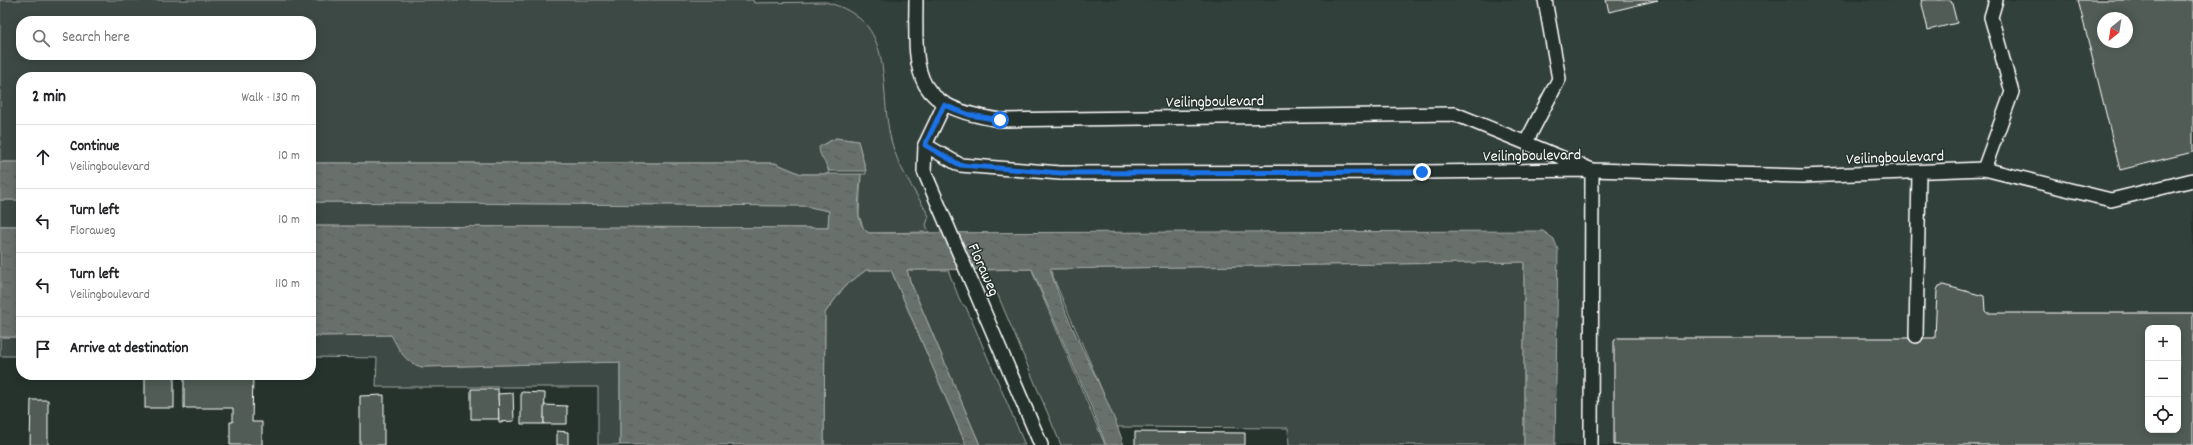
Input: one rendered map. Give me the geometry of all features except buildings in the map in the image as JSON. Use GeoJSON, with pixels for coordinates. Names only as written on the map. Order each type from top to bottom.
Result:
{"type":"FeatureCollection","features":[{"type":"Feature","properties":{"kind":"lane","name":"Veilingboulevard"},"geometry":{"type":"LineString","coordinates":[[916,0],[916,52],[918,66],[923,80],[931,93],[944,105],[970,115],[1000,120],[1455,114],[1592,170]]}},
{"type":"Feature","properties":{"kind":"lane"},"geometry":{"type":"LineString","coordinates":[[1526,142],[1559,79],[1545,0]]}},
{"type":"Feature","properties":{"kind":"lane"},"geometry":{"type":"LineString","coordinates":[[1984,169],[2012,92],[1991,17],[1996,0]]}},
{"type":"Feature","properties":{"kind":"lane","name":"Floraweg"},"geometry":{"type":"LineString","coordinates":[[944,105],[925,145],[924,171],[1041,445]]}},
{"type":"Feature","properties":{"kind":"lane","name":"Veilingboulevard"},"geometry":{"type":"LineString","coordinates":[[925,145],[960,165],[1060,173],[1592,170],[1802,176],[1984,169],[2111,200],[2193,180]]}},
{"type":"Feature","properties":{"kind":"lane"},"geometry":{"type":"LineString","coordinates":[[1591,445],[1592,170]]}},
{"type":"Feature","properties":{"kind":"lane"},"geometry":{"type":"LineString","coordinates":[[1916,336],[1919,172]]}},
{"type":"Feature","properties":{"kind":"shaded area"},"geometry":{"type":"Polygon","coordinates":[[[0,0],[2193,0],[2193,445],[1553,445],[1547,233],[316,266],[316,72],[16,72],[16,262],[0,262],[0,0]]]}},
{"type":"Feature","properties":{"kind":"shaded area"},"geometry":{"type":"Polygon","coordinates":[[[0,0],[753,0],[754,3],[825,2],[849,11],[865,23],[875,39],[880,57],[887,119],[891,140],[902,170],[929,216],[926,225],[929,232],[869,233],[864,230],[859,215],[861,174],[866,174],[866,171],[858,141],[836,138],[828,142],[823,159],[826,162],[829,174],[801,174],[775,163],[316,163],[316,72],[16,72],[16,162],[0,162],[0,0]]]}},
{"type":"Feature","properties":{"kind":"shaded area"},"geometry":{"type":"Polygon","coordinates":[[[0,200],[16,200],[16,226],[0,226],[0,200]]]}},
{"type":"Feature","properties":{"kind":"shaded area"},"geometry":{"type":"Polygon","coordinates":[[[316,202],[805,206],[829,211],[828,228],[316,226],[316,202]]]}},
{"type":"Feature","properties":{"kind":"shaded area"},"geometry":{"type":"Polygon","coordinates":[[[1524,262],[1524,445],[1289,445],[1288,428],[1116,427],[1101,387],[1050,269],[1524,262]]]}},
{"type":"Feature","properties":{"kind":"shaded area"},"geometry":{"type":"Polygon","coordinates":[[[1032,269],[1105,445],[1061,445],[997,293],[993,294],[984,270],[1032,269]]]}},
{"type":"Feature","properties":{"kind":"shaded area"},"geometry":{"type":"Polygon","coordinates":[[[866,270],[891,270],[966,445],[824,445],[825,313],[844,287],[866,270]]]}},
{"type":"Feature","properties":{"kind":"shaded area"},"geometry":{"type":"Polygon","coordinates":[[[907,270],[948,270],[961,303],[966,307],[1025,445],[980,445],[910,281],[907,270]]]}},
{"type":"Feature","properties":{"kind":"shaded area"},"geometry":{"type":"Polygon","coordinates":[[[392,335],[403,355],[411,362],[422,367],[620,362],[620,445],[598,445],[598,387],[376,387],[377,358],[316,357],[316,336],[392,335]]]}},
{"type":"Feature","properties":{"kind":"shaded area"},"geometry":{"type":"Polygon","coordinates":[[[0,337],[16,337],[16,356],[0,356],[0,337]]]}},
{"type":"Feature","properties":{"kind":"water"},"geometry":{"type":"Polygon","coordinates":[[[836,138],[858,141],[866,171],[829,171],[820,154],[819,147],[836,138]]]}},
{"type":"Feature","properties":{"kind":"water"},"geometry":{"type":"Polygon","coordinates":[[[0,162],[16,162],[16,200],[0,200],[0,162]]]}},
{"type":"Feature","properties":{"kind":"water"},"geometry":{"type":"Polygon","coordinates":[[[316,163],[775,163],[801,174],[861,174],[858,206],[859,215],[860,222],[864,229],[869,233],[1543,231],[1554,239],[1558,250],[1555,445],[1524,445],[1524,262],[1050,269],[1066,314],[1107,400],[1124,445],[1106,445],[1032,269],[907,270],[910,281],[980,445],[966,445],[891,270],[866,270],[844,287],[825,313],[824,445],[620,445],[620,362],[422,367],[411,362],[403,355],[391,335],[316,336],[316,226],[828,228],[829,211],[805,206],[316,202],[316,163]]]}},
{"type":"Feature","properties":{"kind":"water"},"geometry":{"type":"Polygon","coordinates":[[[0,226],[16,226],[16,337],[0,337],[0,226]]]}},
{"type":"Feature","properties":{"kind":"route"},"geometry":{"type":"LineString","coordinates":[[1000,120],[970,115],[944,105],[925,145],[960,165],[1060,173],[1422,172]]}}]}
